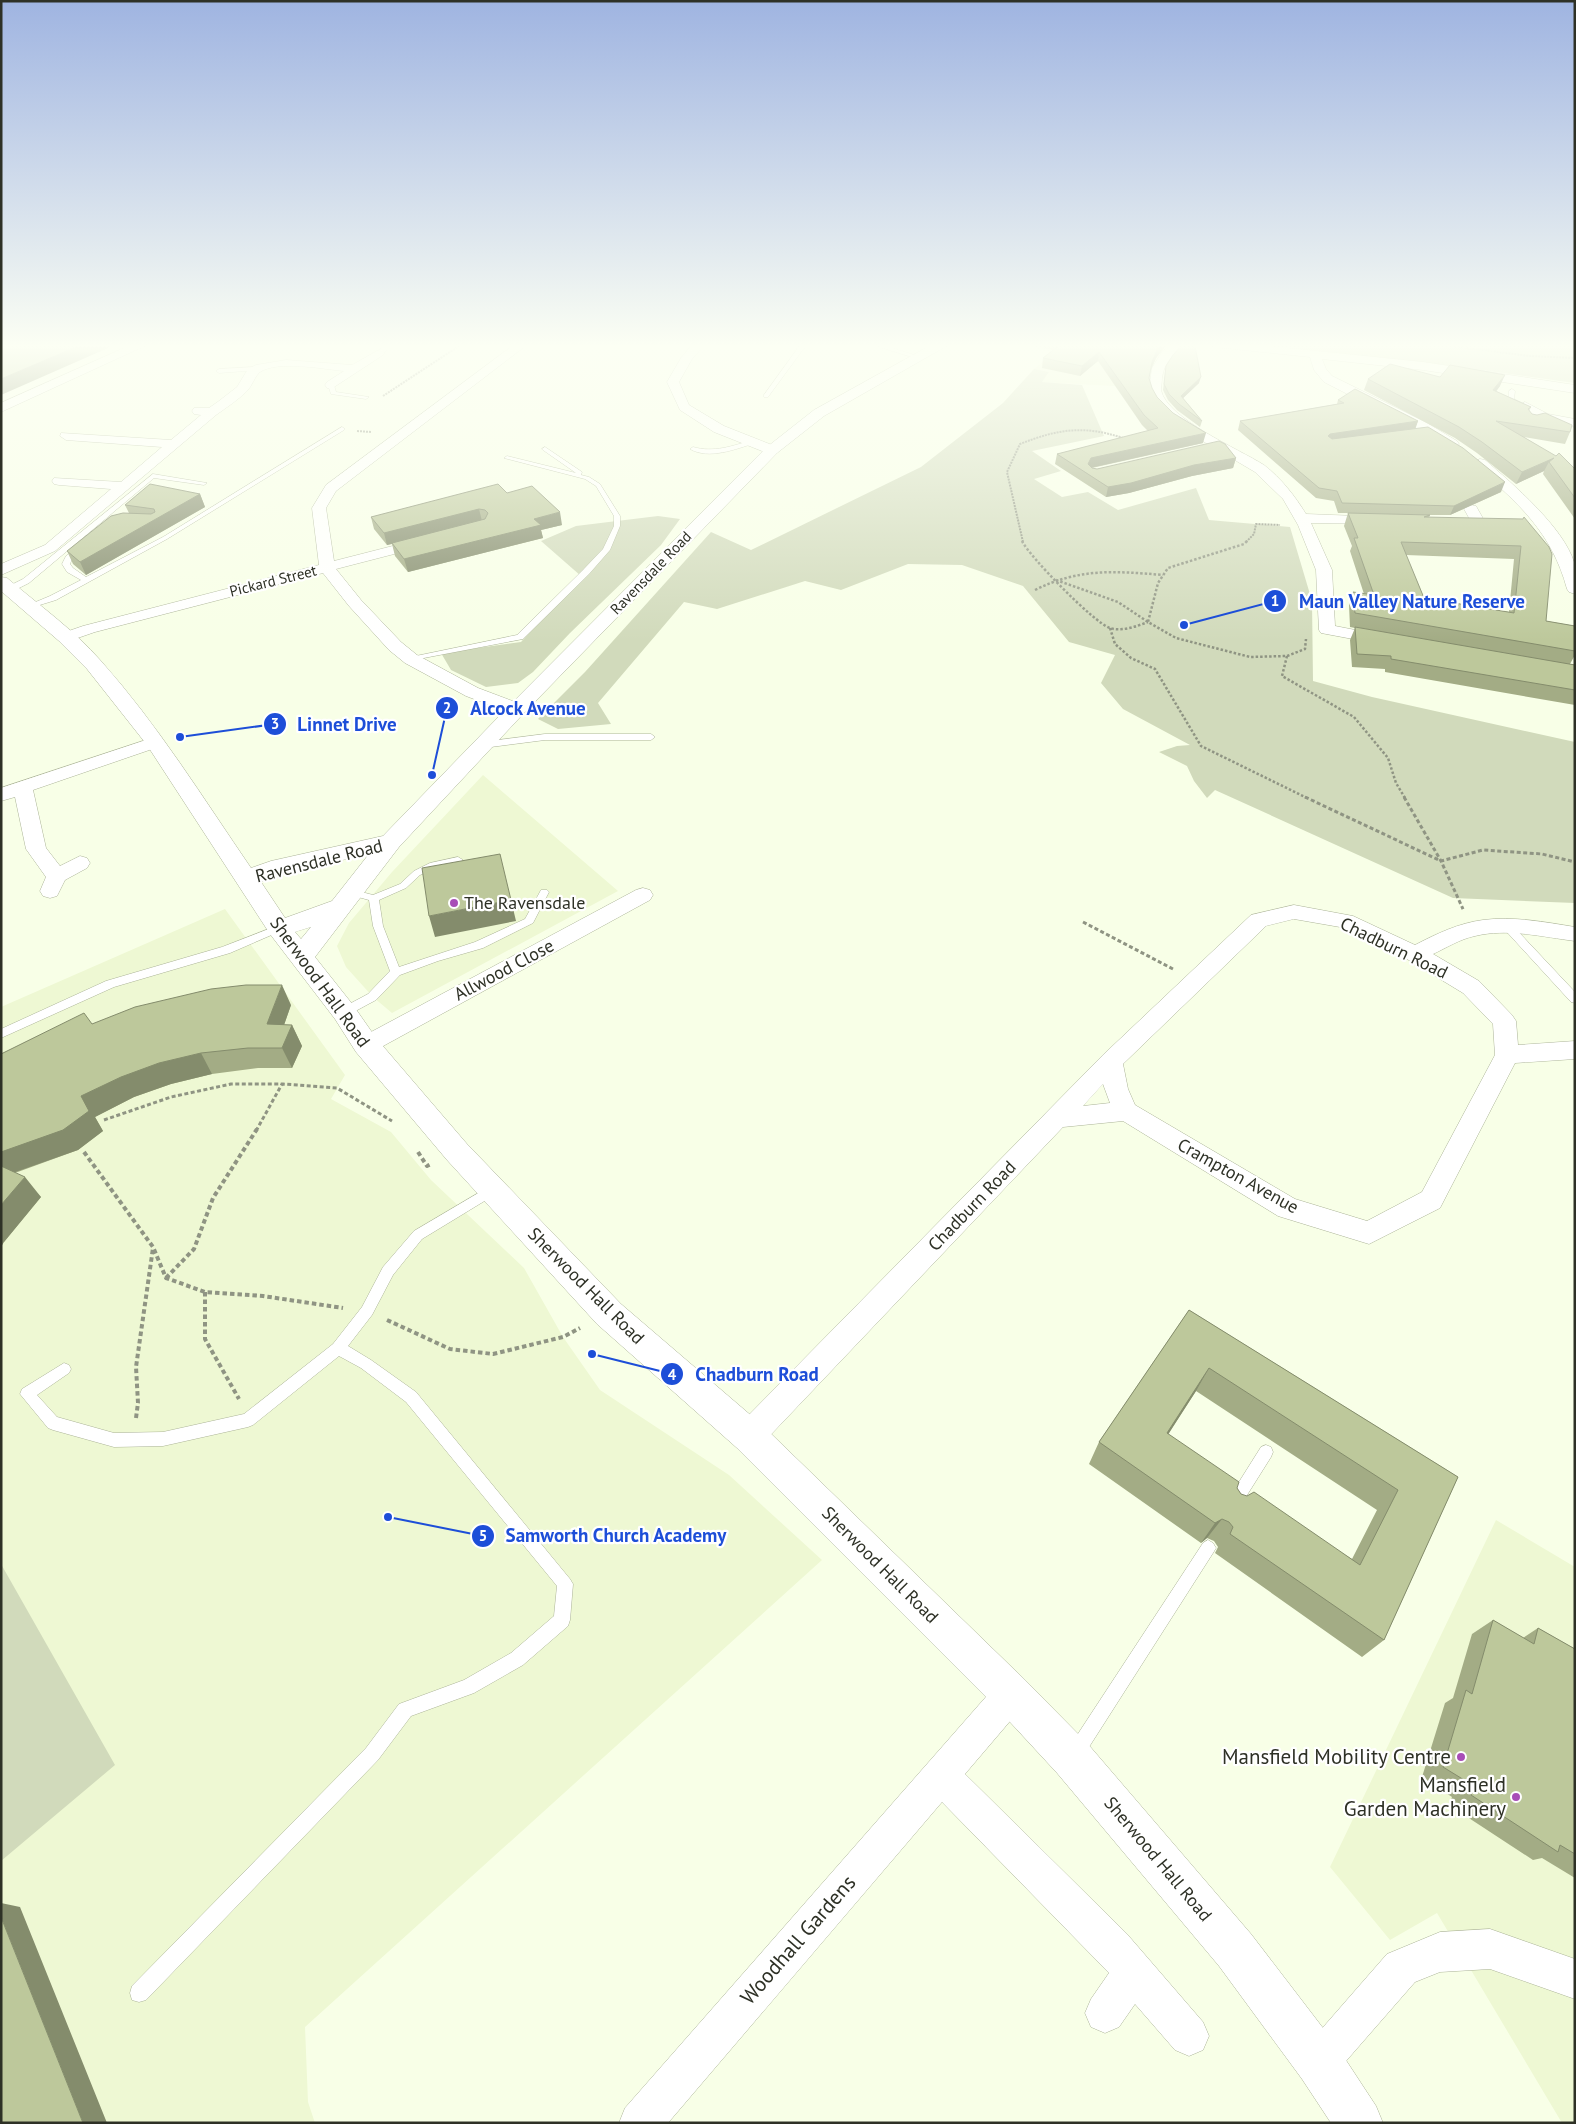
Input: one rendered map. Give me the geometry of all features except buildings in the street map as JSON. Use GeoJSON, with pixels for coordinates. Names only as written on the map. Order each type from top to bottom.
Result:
{"type":"FeatureCollection","features":[{"type":"Feature","properties":{"kind":"main road","name":"Ravensdale Road"},"geometry":{"type":"LineString","coordinates":[[301,957],[391,842],[517,709],[781,443]]}},
{"type":"Feature","properties":{"kind":"main road","name":"Sherwood Hall Road"},"geometry":{"type":"LineString","coordinates":[[6,586],[66,637],[94,665],[155,742],[279,928],[344,1012],[366,1045],[457,1152],[609,1314],[749,1436],[1011,1694],[1072,1758],[1235,1950],[1319,2062],[1360,2123]]}},
{"type":"Feature","properties":{"kind":"main road","name":"Ravensdale Road"},"geometry":{"type":"LineString","coordinates":[[246,879],[272,869],[391,842]]}},
{"type":"Feature","properties":{"kind":"main road","name":"Ravensdale Road"},"geometry":{"type":"LineString","coordinates":[[279,928],[307,920],[345,900]]}},
{"type":"Feature","properties":{"kind":"street"},"geometry":{"type":"LineString","coordinates":[[161,443],[173,444]]}},
{"type":"Feature","properties":{"kind":"street"},"geometry":{"type":"LineString","coordinates":[[391,443],[331,488],[319,508],[327,568],[355,603],[395,646],[411,659],[472,692],[517,709]]}},
{"type":"Feature","properties":{"kind":"street"},"geometry":{"type":"LineString","coordinates":[[756,443],[772,450]]}},
{"type":"Feature","properties":{"kind":"street"},"geometry":{"type":"LineString","coordinates":[[1216,443],[1260,469],[1289,497],[1304,522],[1324,570],[1327,630],[1403,643]]}},
{"type":"Feature","properties":{"kind":"street"},"geometry":{"type":"LineString","coordinates":[[1447,443],[1465,452],[1514,493],[1542,524],[1565,559],[1575,588]]}},
{"type":"Feature","properties":{"kind":"street"},"geometry":{"type":"LineString","coordinates":[[1,570],[50,548],[173,444]]}},
{"type":"Feature","properties":{"kind":"street"},"geometry":{"type":"LineString","coordinates":[[1200,450],[1219,445]]}},
{"type":"Feature","properties":{"kind":"street"},"geometry":{"type":"LineString","coordinates":[[59,481],[122,486]]}},
{"type":"Feature","properties":{"kind":"street"},"geometry":{"type":"LineString","coordinates":[[1471,509],[1478,522]]}},
{"type":"Feature","properties":{"kind":"street"},"geometry":{"type":"LineString","coordinates":[[1304,522],[1390,520]]}},
{"type":"Feature","properties":{"kind":"street"},"geometry":{"type":"LineString","coordinates":[[1459,521],[1497,522]]}},
{"type":"Feature","properties":{"kind":"street"},"geometry":{"type":"LineString","coordinates":[[1524,523],[1542,524]]}},
{"type":"Feature","properties":{"kind":"street","name":"Pickard Street"},"geometry":{"type":"LineString","coordinates":[[66,637],[89,629],[443,537]]}},
{"type":"Feature","properties":{"kind":"street"},"geometry":{"type":"LineString","coordinates":[[1,795],[155,742]]}},
{"type":"Feature","properties":{"kind":"street"},"geometry":{"type":"LineString","coordinates":[[23,788],[36,849],[54,883],[80,863]]}},
{"type":"Feature","properties":{"kind":"street","name":"Allwood Close"},"geometry":{"type":"LineString","coordinates":[[366,1045],[643,895]]}},
{"type":"Feature","properties":{"kind":"street","name":"Chadburn Road"},"geometry":{"type":"LineString","coordinates":[[749,1436],[1111,1061],[1259,920],[1294,912],[1345,921],[1414,954],[1471,986],[1504,1021],[1507,1055]]}},
{"type":"Feature","properties":{"kind":"street"},"geometry":{"type":"LineString","coordinates":[[1414,954],[1457,934],[1482,927],[1534,929],[1575,934]]}},
{"type":"Feature","properties":{"kind":"street"},"geometry":{"type":"LineString","coordinates":[[1507,1055],[1575,1050]]}},
{"type":"Feature","properties":{"kind":"street","name":"Crampton Avenue"},"geometry":{"type":"LineString","coordinates":[[1126,1111],[1287,1208],[1369,1233],[1431,1200],[1507,1055]]}},
{"type":"Feature","properties":{"kind":"street"},"geometry":{"type":"LineString","coordinates":[[1058,1118],[1126,1111],[1116,1089],[1111,1061]]}},
{"type":"Feature","properties":{"kind":"street","name":"Woodhall Gardens"},"geometry":{"type":"LineString","coordinates":[[654,2117],[1011,1694]]}},
{"type":"Feature","properties":{"kind":"street"},"geometry":{"type":"LineString","coordinates":[[941,1775],[1113,1948],[1189,2036]]}},
{"type":"Feature","properties":{"kind":"street"},"geometry":{"type":"LineString","coordinates":[[1319,2062],[1401,1968],[1440,1952],[1490,1949],[1575,1979]]}},
{"type":"Feature","properties":{"kind":"street"},"geometry":{"type":"LineString","coordinates":[[1105,2013],[1134,1972]]}},
{"type":"Feature","properties":{"kind":"lane"},"geometry":{"type":"LineString","coordinates":[[30,606],[53,598],[165,538],[319,443]]}},
{"type":"Feature","properties":{"kind":"lane"},"geometry":{"type":"LineString","coordinates":[[693,449],[709,452],[749,443]]}},
{"type":"Feature","properties":{"kind":"lane"},"geometry":{"type":"LineString","coordinates":[[411,659],[520,637],[606,550],[617,526],[617,516],[598,485],[545,449]]}},
{"type":"Feature","properties":{"kind":"lane"},"geometry":{"type":"LineString","coordinates":[[507,458],[587,478]]}},
{"type":"Feature","properties":{"kind":"lane"},"geometry":{"type":"LineString","coordinates":[[6,586],[26,581],[153,476],[204,483]]}},
{"type":"Feature","properties":{"kind":"lane"},"geometry":{"type":"LineString","coordinates":[[84,545],[68,558],[66,564],[70,570],[86,580]]}},
{"type":"Feature","properties":{"kind":"lane"},"geometry":{"type":"LineString","coordinates":[[483,745],[545,737],[651,737]]}},
{"type":"Feature","properties":{"kind":"lane"},"geometry":{"type":"LineString","coordinates":[[345,900],[374,898],[403,886],[417,873],[433,865],[458,860]]}},
{"type":"Feature","properties":{"kind":"lane"},"geometry":{"type":"LineString","coordinates":[[344,1012],[372,997],[396,972],[434,958],[479,945],[528,922],[544,892]]}},
{"type":"Feature","properties":{"kind":"lane"},"geometry":{"type":"LineString","coordinates":[[374,898],[378,926],[396,972]]}},
{"type":"Feature","properties":{"kind":"lane"},"geometry":{"type":"LineString","coordinates":[[1,1034],[110,984],[226,950],[279,928]]}},
{"type":"Feature","properties":{"kind":"lane"},"geometry":{"type":"LineString","coordinates":[[1509,928],[1575,999]]}},
{"type":"Feature","properties":{"kind":"lane"},"geometry":{"type":"LineString","coordinates":[[64,1369],[27,1394],[53,1423],[114,1440],[163,1439],[248,1420],[338,1348],[367,1311],[388,1272],[418,1235],[492,1190]]}},
{"type":"Feature","properties":{"kind":"lane"},"geometry":{"type":"LineString","coordinates":[[139,1993],[372,1754],[405,1710],[468,1687],[516,1659],[562,1620],[565,1584],[410,1397],[366,1364],[338,1348]]}},
{"type":"Feature","properties":{"kind":"lane"},"geometry":{"type":"LineString","coordinates":[[1231,1508],[1266,1452]]}},
{"type":"Feature","properties":{"kind":"lane"},"geometry":{"type":"LineString","coordinates":[[1072,1758],[1208,1548]]}},
{"type":"Feature","properties":{"kind":"path"},"geometry":{"type":"LineString","coordinates":[[1022,443],[1020,444],[1007,472],[1023,543],[1054,579],[1092,616],[1110,628],[1131,628],[1148,622]]}},
{"type":"Feature","properties":{"kind":"path"},"geometry":{"type":"LineString","coordinates":[[1148,622],[1158,583],[1168,568],[1193,558],[1221,552],[1244,544],[1254,534],[1256,524],[1304,522]]}},
{"type":"Feature","properties":{"kind":"path"},"geometry":{"type":"LineString","coordinates":[[1035,590],[1054,579],[1084,572],[1120,571],[1163,575]]}},
{"type":"Feature","properties":{"kind":"path"},"geometry":{"type":"LineString","coordinates":[[1054,579],[1118,602],[1176,638],[1250,657],[1287,656],[1305,649],[1306,636],[1327,630]]}},
{"type":"Feature","properties":{"kind":"path"},"geometry":{"type":"LineString","coordinates":[[1110,628],[1114,644],[1131,658],[1155,669],[1201,746],[1441,861],[1483,850],[1542,854],[1575,862]]}},
{"type":"Feature","properties":{"kind":"path"},"geometry":{"type":"LineString","coordinates":[[1287,656],[1282,676],[1354,717],[1388,758],[1396,783],[1441,861],[1474,930]]}},
{"type":"Feature","properties":{"kind":"path"},"geometry":{"type":"LineString","coordinates":[[1083,922],[1196,981]]}},
{"type":"Feature","properties":{"kind":"path"},"geometry":{"type":"LineString","coordinates":[[104,1120],[171,1097],[230,1084],[282,1084],[337,1088],[394,1122]]}},
{"type":"Feature","properties":{"kind":"path"},"geometry":{"type":"LineString","coordinates":[[166,1278],[194,1248],[213,1198],[253,1136],[282,1084]]}},
{"type":"Feature","properties":{"kind":"path"},"geometry":{"type":"LineString","coordinates":[[416,1150],[427,1166],[457,1152]]}},
{"type":"Feature","properties":{"kind":"path"},"geometry":{"type":"LineString","coordinates":[[84,1152],[153,1247],[166,1278],[205,1292],[263,1296],[367,1311],[450,1349],[493,1354],[563,1337],[609,1314]]}},
{"type":"Feature","properties":{"kind":"path"},"geometry":{"type":"LineString","coordinates":[[133,1440],[138,1403],[136,1367],[153,1247]]}},
{"type":"Feature","properties":{"kind":"path"},"geometry":{"type":"LineString","coordinates":[[205,1292],[205,1339],[231,1382],[248,1420]]}},
{"type":"Feature","properties":{"kind":"shaded area"},"geometry":{"type":"Polygon","coordinates":[[[952,443],[1070,443],[1032,451],[1061,471],[1034,479],[1062,497],[1088,492],[1118,510],[1196,488],[1209,520],[1290,527],[1312,601],[1313,681],[1372,697],[1575,742],[1575,903],[1453,898],[1215,790],[1207,798],[1194,781],[1187,766],[1159,752],[1177,746],[1190,745],[1123,709],[1101,683],[1115,655],[1069,642],[1023,586],[962,565],[908,564],[841,590],[805,581],[717,609],[684,602],[598,703],[611,724],[558,729],[538,719],[585,672],[711,532],[751,550],[921,467],[952,443]]]}},
{"type":"Feature","properties":{"kind":"shaded area"},"geometry":{"type":"Polygon","coordinates":[[[658,516],[680,519],[661,545],[570,633],[533,672],[518,683],[486,687],[451,670],[441,653],[521,642],[581,576],[541,541],[576,526],[658,516]]]}},
{"type":"Feature","properties":{"kind":"shaded area"},"geometry":{"type":"Polygon","coordinates":[[[483,775],[618,891],[392,1013],[373,997],[346,967],[337,946],[349,923],[392,872],[483,775]]]}},
{"type":"Feature","properties":{"kind":"shaded area"},"geometry":{"type":"Polygon","coordinates":[[[225,909],[345,1075],[331,1099],[391,1132],[431,1180],[524,1268],[563,1337],[600,1390],[729,1475],[822,1560],[305,2027],[308,2102],[315,2123],[1,2123],[1,1007],[225,909]]]}},
{"type":"Feature","properties":{"kind":"shaded area"},"geometry":{"type":"Polygon","coordinates":[[[1496,1520],[1575,1567],[1575,2123],[1562,2123],[1437,1913],[1390,1940],[1330,1867],[1496,1520]]]}},
{"type":"Feature","properties":{"kind":"shaded area"},"geometry":{"type":"Polygon","coordinates":[[[1,1564],[115,1765],[1,1861],[1,1564]]]}},
{"type":"Feature","properties":{"kind":"place","name":"Maun Valley Nature Reserve"},"geometry":{"type":"Point","coordinates":[1184,625]}},
{"type":"Feature","properties":{"kind":"place","name":"Linnet Drive"},"geometry":{"type":"Point","coordinates":[180,737]}},
{"type":"Feature","properties":{"kind":"place","name":"Alcock Avenue"},"geometry":{"type":"Point","coordinates":[432,775]}},
{"type":"Feature","properties":{"kind":"place","name":"The Ravensdale"},"geometry":{"type":"Point","coordinates":[454,903]}},
{"type":"Feature","properties":{"kind":"place","name":"Chadburn Road"},"geometry":{"type":"Point","coordinates":[592,1354]}},
{"type":"Feature","properties":{"kind":"place","name":"Samworth Church Academy"},"geometry":{"type":"Point","coordinates":[388,1517]}},
{"type":"Feature","properties":{"kind":"place","name":"Mansfield Mobility Centre"},"geometry":{"type":"Point","coordinates":[1461,1757]}},
{"type":"Feature","properties":{"kind":"place","name":"Mansfield Garden Machinery"},"geometry":{"type":"Point","coordinates":[1516,1797]}}]}
